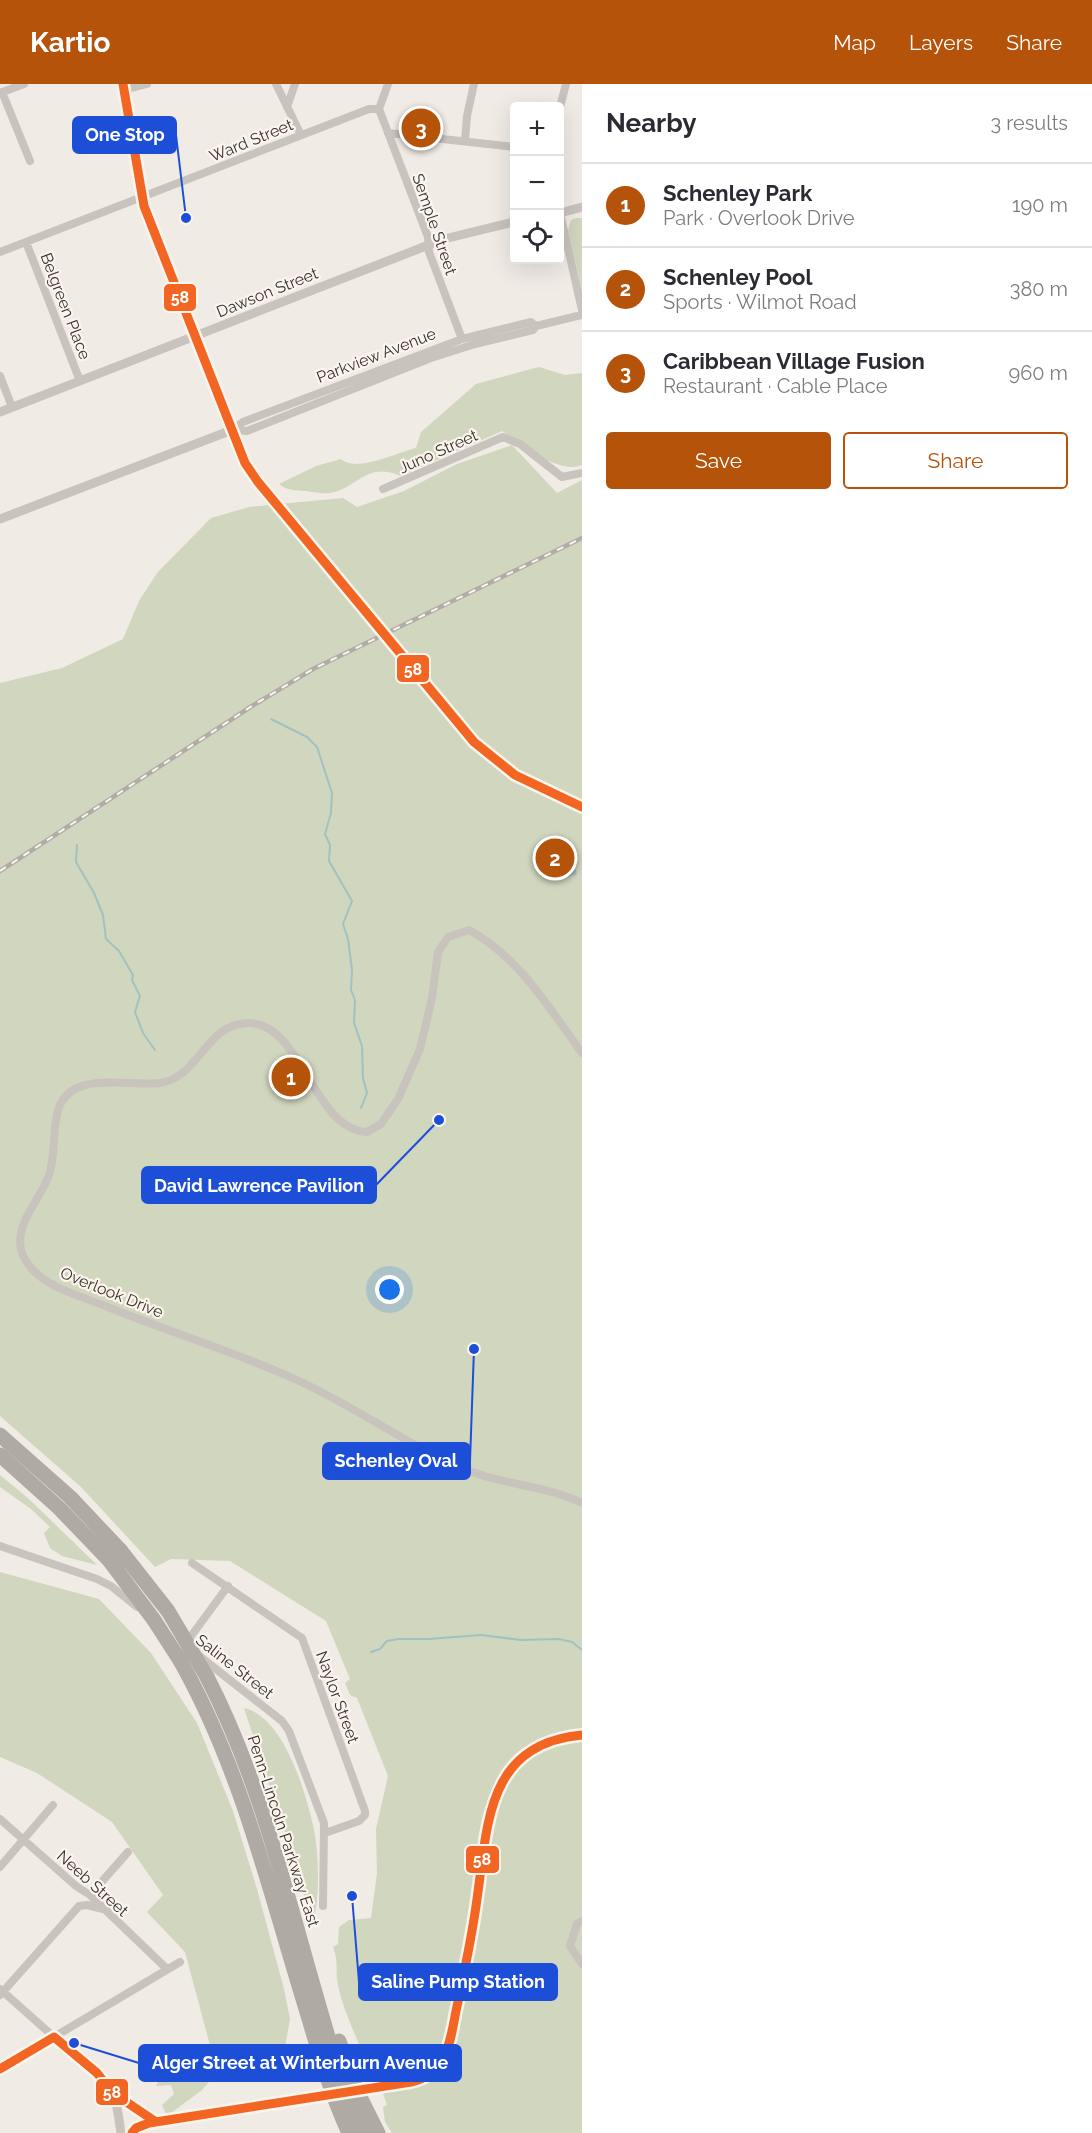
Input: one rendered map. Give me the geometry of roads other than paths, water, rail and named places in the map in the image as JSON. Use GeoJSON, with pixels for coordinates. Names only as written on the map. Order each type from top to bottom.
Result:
{"type":"FeatureCollection","features":[{"type":"Feature","properties":{"kind":"highway","name":"Penn-Lincoln Parkway East"},"geometry":{"type":"LineString","coordinates":[[0,1436],[70,1497],[115,1555],[168,1611],[207,1677],[248,1768],[336,2063],[363,2133]]}},
{"type":"Feature","properties":{"kind":"highway","name":"Penn-Lincoln Parkway East"},"geometry":{"type":"LineString","coordinates":[[0,1455],[115,1555],[181,1662],[204,1705],[236,1781],[323,2067],[349,2133]]}},
{"type":"Feature","properties":{"kind":"highway"},"geometry":{"type":"LineString","coordinates":[[291,1908],[351,2074],[378,2133]]}},
{"type":"Feature","properties":{"kind":"main road"},"geometry":{"type":"LineString","coordinates":[[124,87],[142,198],[245,463],[258,482]]}},
{"type":"Feature","properties":{"kind":"main road"},"geometry":{"type":"LineString","coordinates":[[460,727],[483,753],[500,767],[542,790],[582,807]]}},
{"type":"Feature","properties":{"kind":"main road"},"geometry":{"type":"LineString","coordinates":[[132,2133],[141,2126],[156,2122],[411,2082],[426,2078],[438,2068],[448,2046],[463,1977],[489,1818],[495,1795],[506,1774],[529,1751],[558,1738],[582,1735]]}},
{"type":"Feature","properties":{"kind":"street"},"geometry":{"type":"LineString","coordinates":[[24,84],[1,93],[30,161]]}},
{"type":"Feature","properties":{"kind":"street"},"geometry":{"type":"LineString","coordinates":[[124,87],[147,84]]}},
{"type":"Feature","properties":{"kind":"street"},"geometry":{"type":"LineString","coordinates":[[276,84],[300,135]]}},
{"type":"Feature","properties":{"kind":"street"},"geometry":{"type":"LineString","coordinates":[[287,107],[295,84]]}},
{"type":"Feature","properties":{"kind":"street"},"geometry":{"type":"LineString","coordinates":[[379,109],[388,84]]}},
{"type":"Feature","properties":{"kind":"street"},"geometry":{"type":"LineString","coordinates":[[465,141],[467,116],[474,84]]}},
{"type":"Feature","properties":{"kind":"street"},"geometry":{"type":"LineString","coordinates":[[561,102],[566,84]]}},
{"type":"Feature","properties":{"kind":"street","name":"Ward Street"},"geometry":{"type":"LineString","coordinates":[[0,252],[300,135],[369,109],[379,109]]}},
{"type":"Feature","properties":{"kind":"street","name":"Semple Street"},"geometry":{"type":"LineString","coordinates":[[379,109],[428,237],[429,252],[462,339]]}},
{"type":"Feature","properties":{"kind":"street"},"geometry":{"type":"LineString","coordinates":[[388,133],[510,147]]}},
{"type":"Feature","properties":{"kind":"street"},"geometry":{"type":"LineString","coordinates":[[564,212],[582,207]]}},
{"type":"Feature","properties":{"kind":"street","name":"Dawson Street"},"geometry":{"type":"LineString","coordinates":[[0,412],[444,239],[510,223]]}},
{"type":"Feature","properties":{"kind":"street"},"geometry":{"type":"LineString","coordinates":[[564,231],[582,312]]}},
{"type":"Feature","properties":{"kind":"street","name":"Belgreen Place"},"geometry":{"type":"LineString","coordinates":[[26,242],[80,381]]}},
{"type":"Feature","properties":{"kind":"street","name":"Parkview Avenue"},"geometry":{"type":"LineString","coordinates":[[232,430],[246,431],[431,358],[475,344],[533,330],[536,326],[582,312]]}},
{"type":"Feature","properties":{"kind":"street","name":"Parkview Avenue"},"geometry":{"type":"LineString","coordinates":[[0,519],[232,430],[243,422],[462,339],[531,322],[536,326]]}},
{"type":"Feature","properties":{"kind":"street"},"geometry":{"type":"LineString","coordinates":[[0,376],[12,407]]}},
{"type":"Feature","properties":{"kind":"street","name":"Juno Street"},"geometry":{"type":"LineString","coordinates":[[384,489],[503,437],[520,444],[562,477],[582,473]]}},
{"type":"Feature","properties":{"kind":"street","name":"Overlook Drive"},"geometry":{"type":"LineString","coordinates":[[582,1053],[528,979],[488,940],[469,930],[448,937],[438,952],[432,998],[420,1049],[398,1099],[381,1124],[367,1132],[347,1128],[339,1121],[276,1034],[269,1028],[254,1023],[240,1024],[221,1031],[183,1074],[171,1080],[159,1083],[101,1082],[76,1089],[59,1107],[50,1171],[45,1185],[24,1222],[21,1233],[22,1251],[28,1264],[39,1276],[82,1297],[220,1347],[294,1378],[466,1470],[556,1493],[582,1503]]}},
{"type":"Feature","properties":{"kind":"street","name":"Saline Street"},"geometry":{"type":"LineString","coordinates":[[0,1546],[104,1582],[286,1725],[322,1814],[325,1833],[323,1906]]}},
{"type":"Feature","properties":{"kind":"street","name":"Naylor Street"},"geometry":{"type":"LineString","coordinates":[[192,1563],[302,1638],[365,1811],[365,1815],[359,1821],[325,1833]]}},
{"type":"Feature","properties":{"kind":"street"},"geometry":{"type":"LineString","coordinates":[[185,1644],[228,1586]]}},
{"type":"Feature","properties":{"kind":"street"},"geometry":{"type":"LineString","coordinates":[[0,1867],[53,1805]]}},
{"type":"Feature","properties":{"kind":"street","name":"Neeb Street"},"geometry":{"type":"LineString","coordinates":[[0,1819],[90,1896],[168,1969]]}},
{"type":"Feature","properties":{"kind":"street"},"geometry":{"type":"LineString","coordinates":[[90,1896],[128,1852]]}},
{"type":"Feature","properties":{"kind":"street"},"geometry":{"type":"LineString","coordinates":[[103,1909],[87,1905],[79,1906],[1,1992],[97,2073],[113,2093],[156,2122]]}},
{"type":"Feature","properties":{"kind":"street"},"geometry":{"type":"LineString","coordinates":[[582,1921],[577,1924],[570,1947],[582,1964]]}},
{"type":"Feature","properties":{"kind":"street"},"geometry":{"type":"LineString","coordinates":[[0,2069],[180,1962]]}},
{"type":"Feature","properties":{"kind":"street"},"geometry":{"type":"LineString","coordinates":[[113,2093],[122,2133]]}},
{"type":"Feature","properties":{"kind":"water"},"geometry":{"type":"Polygon","coordinates":[[[567,843],[577,874],[559,880],[555,863],[542,868],[537,852],[567,843]]]}},
{"type":"Feature","properties":{"kind":"waterway"},"geometry":{"type":"LineString","coordinates":[[271,719],[307,737],[317,747],[332,793],[331,813],[325,834],[330,845],[329,861],[352,901],[343,924],[348,939],[352,970],[351,990],[355,1000],[354,1023],[362,1046],[363,1078],[367,1093],[361,1108]]}},
{"type":"Feature","properties":{"kind":"waterway"},"geometry":{"type":"LineString","coordinates":[[77,845],[76,862],[94,893],[103,915],[106,939],[119,951],[133,975],[132,980],[140,996],[135,1012],[143,1033],[155,1050]]}},
{"type":"Feature","properties":{"kind":"waterway"},"geometry":{"type":"LineString","coordinates":[[371,1652],[380,1649],[387,1641],[398,1639],[481,1635],[521,1640],[559,1639],[572,1642],[582,1650]]}},
{"type":"Feature","properties":{"kind":"railway"},"geometry":{"type":"LineString","coordinates":[[0,871],[252,706],[313,669],[582,538]]}},
{"type":"Feature","properties":{"kind":"place","name":"Caribbean Village Fusion"},"geometry":{"type":"Point","coordinates":[421,128]}},
{"type":"Feature","properties":{"kind":"place","name":"One Stop"},"geometry":{"type":"Point","coordinates":[186,218]}},
{"type":"Feature","properties":{"kind":"place","name":"Schenley Pool"},"geometry":{"type":"Point","coordinates":[555,858]}},
{"type":"Feature","properties":{"kind":"place","name":"Schenley Park"},"geometry":{"type":"Point","coordinates":[291,1077]}},
{"type":"Feature","properties":{"kind":"place","name":"David Lawrence Pavilion"},"geometry":{"type":"Point","coordinates":[439,1120]}},
{"type":"Feature","properties":{"kind":"place","name":"Schenley Oval"},"geometry":{"type":"Point","coordinates":[474,1349]}},
{"type":"Feature","properties":{"kind":"place","name":"Saline Pump Station"},"geometry":{"type":"Point","coordinates":[352,1896]}},
{"type":"Feature","properties":{"kind":"place","name":"Alger Street at Winterburn Avenue"},"geometry":{"type":"Point","coordinates":[74,2043]}}]}
